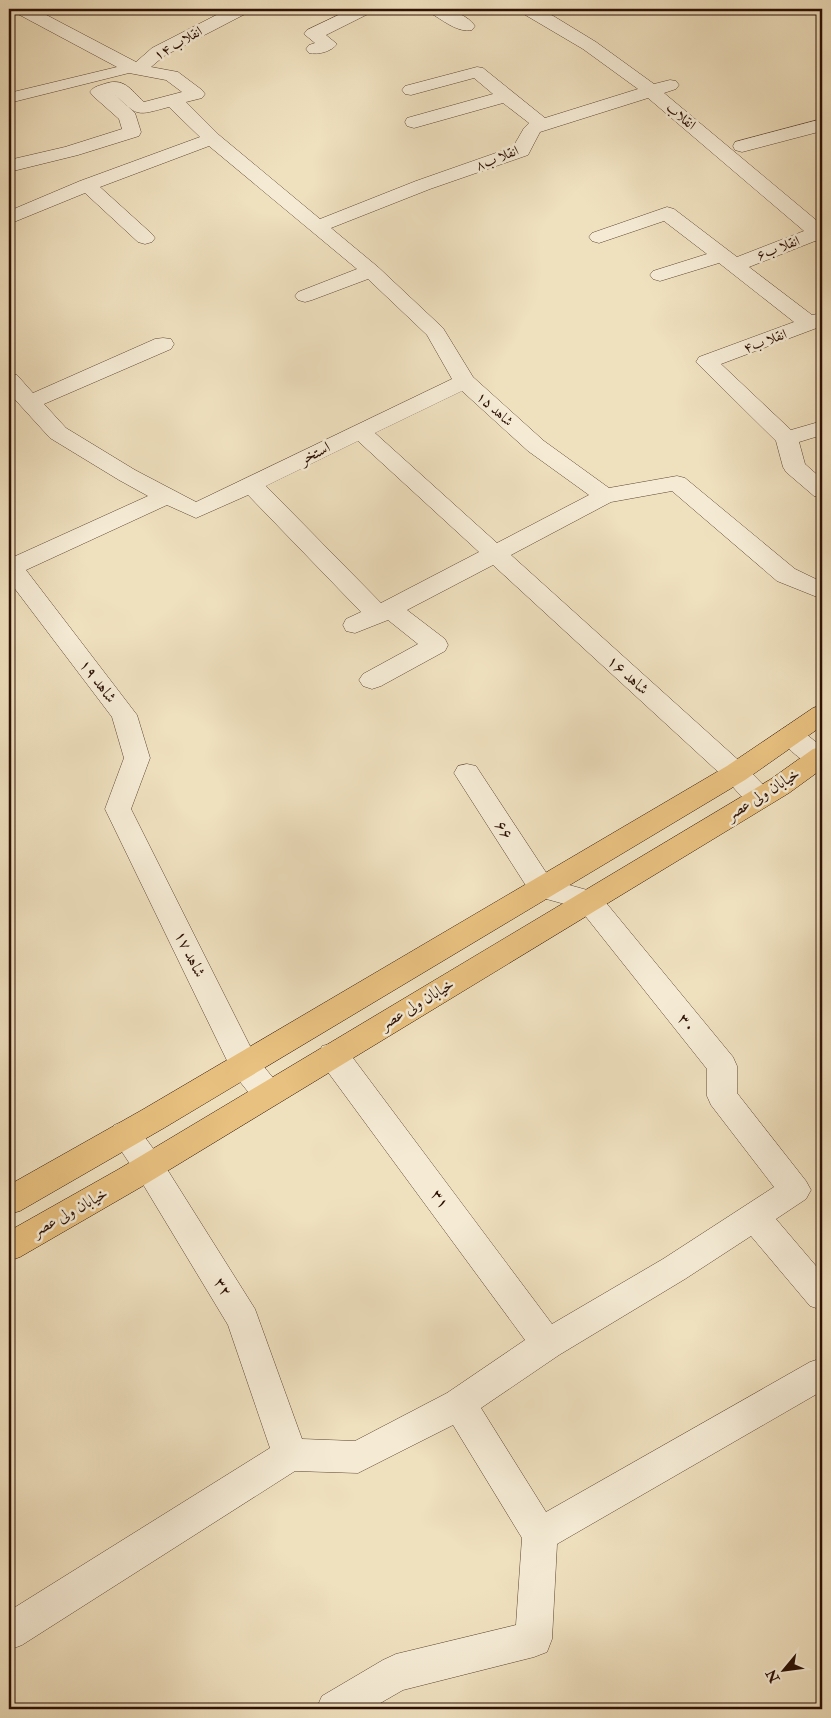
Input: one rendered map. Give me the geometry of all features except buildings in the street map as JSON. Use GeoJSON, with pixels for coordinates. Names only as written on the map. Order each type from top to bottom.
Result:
{"type":"FeatureCollection","features":[{"type":"Feature","properties":{"kind":"main road","name":"خیابان ولی عصر"},"geometry":{"type":"LineString","coordinates":[[9,1201],[736,773],[822,714]]}},
{"type":"Feature","properties":{"kind":"main road","name":"خیابان ولی عصر"},"geometry":{"type":"LineString","coordinates":[[9,1247],[149,1167],[588,900],[780,786],[821,758]]}},
{"type":"Feature","properties":{"kind":"street"},"geometry":{"type":"LineString","coordinates":[[22,9],[137,70]]}},
{"type":"Feature","properties":{"kind":"street","name":"انقلاب ۱۴"},"geometry":{"type":"LineString","coordinates":[[137,70],[158,52],[241,9]]}},
{"type":"Feature","properties":{"kind":"street"},"geometry":{"type":"LineString","coordinates":[[315,49],[328,44],[313,34],[364,9]]}},
{"type":"Feature","properties":{"kind":"street"},"geometry":{"type":"LineString","coordinates":[[442,9],[438,10],[466,26]]}},
{"type":"Feature","properties":{"kind":"street","name":"انقلاب"},"geometry":{"type":"LineString","coordinates":[[528,9],[573,34],[650,90],[742,167],[821,229]]}},
{"type":"Feature","properties":{"kind":"street","name":"انقلاب"},"geometry":{"type":"LineString","coordinates":[[559,9],[614,44],[670,85],[742,146],[821,229]]}},
{"type":"Feature","properties":{"kind":"street"},"geometry":{"type":"LineString","coordinates":[[9,98],[118,71],[137,70]]}},
{"type":"Feature","properties":{"kind":"street","name":"انقلاب ۱۴"},"geometry":{"type":"LineString","coordinates":[[137,70],[172,76],[196,94],[173,100]]}},
{"type":"Feature","properties":{"kind":"street"},"geometry":{"type":"LineString","coordinates":[[411,90],[477,72],[542,125]]}},
{"type":"Feature","properties":{"kind":"street","name":"انقلا ب۸"},"geometry":{"type":"LineString","coordinates":[[316,227],[422,185],[521,151],[534,128],[670,85]]}},
{"type":"Feature","properties":{"kind":"street"},"geometry":{"type":"LineString","coordinates":[[9,166],[71,152],[132,132],[128,117],[99,92],[116,86],[141,109],[173,100],[212,139],[87,185],[9,218]]}},
{"type":"Feature","properties":{"kind":"street"},"geometry":{"type":"LineString","coordinates":[[414,122],[506,96]]}},
{"type":"Feature","properties":{"kind":"street"},"geometry":{"type":"LineString","coordinates":[[742,146],[822,125]]}},
{"type":"Feature","properties":{"kind":"street","name":"شاهد ۱۵"},"geometry":{"type":"LineString","coordinates":[[212,139],[371,271],[436,332],[464,381],[536,446],[605,496]]}},
{"type":"Feature","properties":{"kind":"street"},"geometry":{"type":"LineString","coordinates":[[87,185],[145,238]]}},
{"type":"Feature","properties":{"kind":"street"},"geometry":{"type":"LineString","coordinates":[[598,238],[667,213],[728,260],[816,322]]}},
{"type":"Feature","properties":{"kind":"street","name":"انقلا ب۶"},"geometry":{"type":"LineString","coordinates":[[660,275],[728,260],[821,229]]}},
{"type":"Feature","properties":{"kind":"street"},"geometry":{"type":"LineString","coordinates":[[305,296],[371,271]]}},
{"type":"Feature","properties":{"kind":"street","name":"انقلا ب۴"},"geometry":{"type":"LineString","coordinates":[[786,439],[707,362],[816,322]]}},
{"type":"Feature","properties":{"kind":"street"},"geometry":{"type":"LineString","coordinates":[[30,402],[162,344]]}},
{"type":"Feature","properties":{"kind":"street","name":"استخر"},"geometry":{"type":"LineString","coordinates":[[9,380],[58,433],[126,475],[196,511],[464,381]]}},
{"type":"Feature","properties":{"kind":"street"},"geometry":{"type":"LineString","coordinates":[[822,428],[786,439],[794,468],[822,491]]}},
{"type":"Feature","properties":{"kind":"street","name":"شاهد ۱۶"},"geometry":{"type":"LineString","coordinates":[[360,432],[736,773],[760,798]]}},
{"type":"Feature","properties":{"kind":"street"},"geometry":{"type":"LineString","coordinates":[[355,625],[384,612],[605,496],[677,483],[786,575],[822,591]]}},
{"type":"Feature","properties":{"kind":"street"},"geometry":{"type":"LineString","coordinates":[[252,484],[384,612],[436,645],[372,680]]}},
{"type":"Feature","properties":{"kind":"street"},"geometry":{"type":"LineString","coordinates":[[10,568],[168,496]]}},
{"type":"Feature","properties":{"kind":"street","name":"شاهد ۱۹"},"geometry":{"type":"LineString","coordinates":[[10,568],[124,715],[137,758],[118,809]]}},
{"type":"Feature","properties":{"kind":"street"},"geometry":{"type":"LineString","coordinates":[[791,735],[821,758]]}},
{"type":"Feature","properties":{"kind":"street","name":"۶۶"},"geometry":{"type":"LineString","coordinates":[[467,773],[542,888]]}},
{"type":"Feature","properties":{"kind":"street","name":"شاهد ۱۷"},"geometry":{"type":"LineString","coordinates":[[118,809],[244,1064],[268,1094]]}},
{"type":"Feature","properties":{"kind":"street"},"geometry":{"type":"LineString","coordinates":[[542,888],[588,900]]}},
{"type":"Feature","properties":{"kind":"street","name":"۳۰"},"geometry":{"type":"LineString","coordinates":[[588,900],[722,1066],[722,1096],[795,1190],[754,1217]]}},
{"type":"Feature","properties":{"kind":"street","name":"۳۱"},"geometry":{"type":"LineString","coordinates":[[334,1055],[546,1344]]}},
{"type":"Feature","properties":{"kind":"street","name":"۳۲"},"geometry":{"type":"LineString","coordinates":[[125,1134],[149,1167],[243,1319],[290,1455]]}},
{"type":"Feature","properties":{"kind":"street"},"geometry":{"type":"LineString","coordinates":[[9,1632],[290,1455],[358,1457],[459,1404],[546,1344],[674,1269],[754,1217],[822,1296]]}},
{"type":"Feature","properties":{"kind":"street"},"geometry":{"type":"LineString","coordinates":[[540,1535],[822,1373]]}},
{"type":"Feature","properties":{"kind":"street"},"geometry":{"type":"LineString","coordinates":[[335,1709],[396,1674],[534,1639],[540,1535],[459,1404]]}}]}
